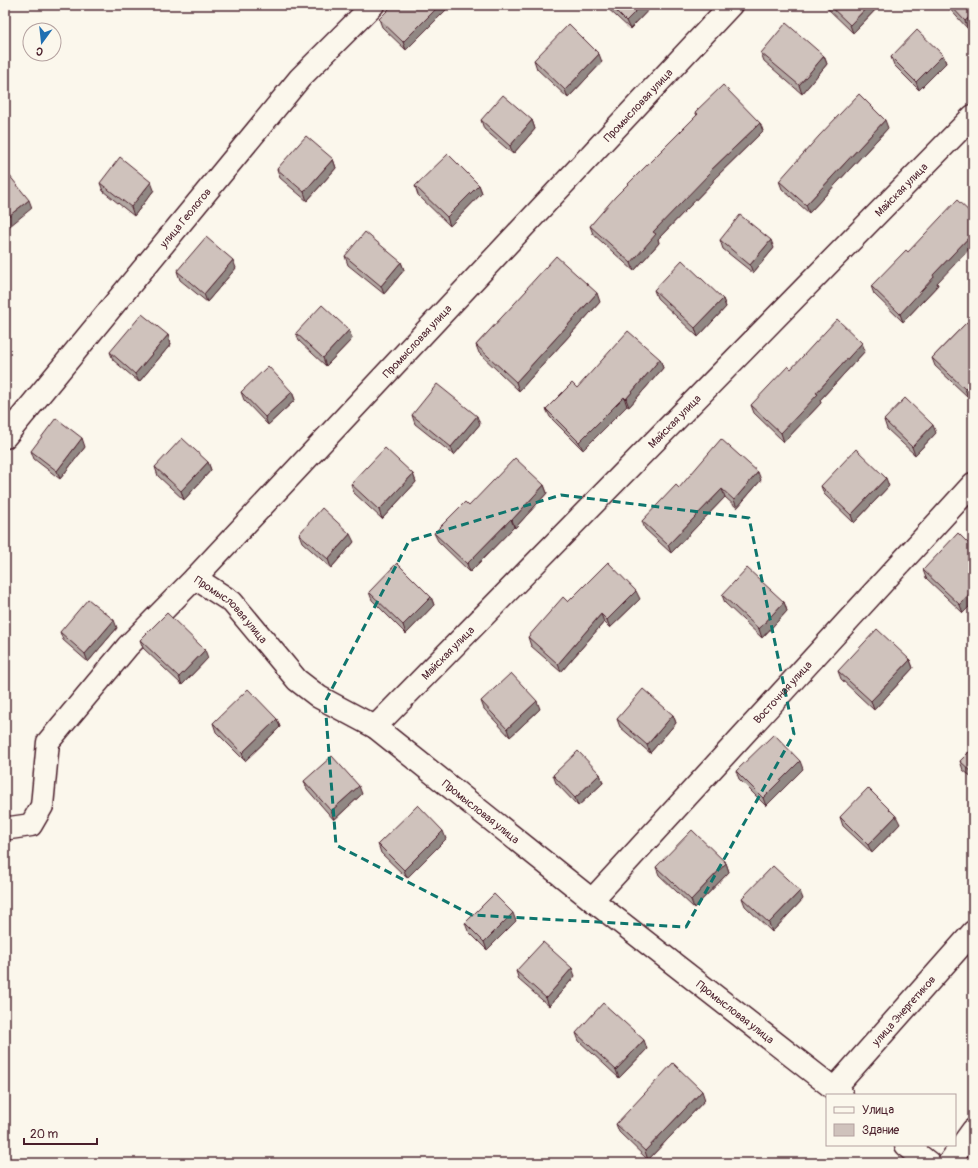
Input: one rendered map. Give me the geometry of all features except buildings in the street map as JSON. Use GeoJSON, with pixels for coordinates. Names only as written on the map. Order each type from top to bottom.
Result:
{"type":"FeatureCollection","features":[{"type":"Feature","properties":{"kind":"street","name":"улица Геологов"},"geometry":{"type":"LineString","coordinates":[[5,437],[300,78],[373,5]]}},
{"type":"Feature","properties":{"kind":"street","name":"Промысловая улица"},"geometry":{"type":"LineString","coordinates":[[731,5],[195,578],[232,602],[297,680],[319,697],[375,727],[592,900],[838,1092]]}},
{"type":"Feature","properties":{"kind":"street","name":"Майская улица"},"geometry":{"type":"LineString","coordinates":[[375,727],[973,116]]}},
{"type":"Feature","properties":{"kind":"street","name":"Восточная улица"},"geometry":{"type":"LineString","coordinates":[[592,900],[973,484]]}},
{"type":"Feature","properties":{"kind":"street"},"geometry":{"type":"LineString","coordinates":[[5,827],[10,828],[31,825],[42,806],[48,742],[128,646],[195,578]]}},
{"type":"Feature","properties":{"kind":"street","name":"улица Энергетиков"},"geometry":{"type":"LineString","coordinates":[[838,1092],[973,932]]}},
{"type":"Feature","properties":{"kind":"street"},"geometry":{"type":"LineString","coordinates":[[949,1163],[973,1130]]}},
{"type":"Feature","properties":{"kind":"street"},"geometry":{"type":"LineString","coordinates":[[907,1146],[930,1163]]}},
{"type":"Feature","properties":{"kind":"highlighted area"},"geometry":{"type":"Polygon","coordinates":[[[561,495],[749,518],[794,734],[686,927],[472,915],[336,845],[325,702],[409,541],[561,495]]]}}]}
